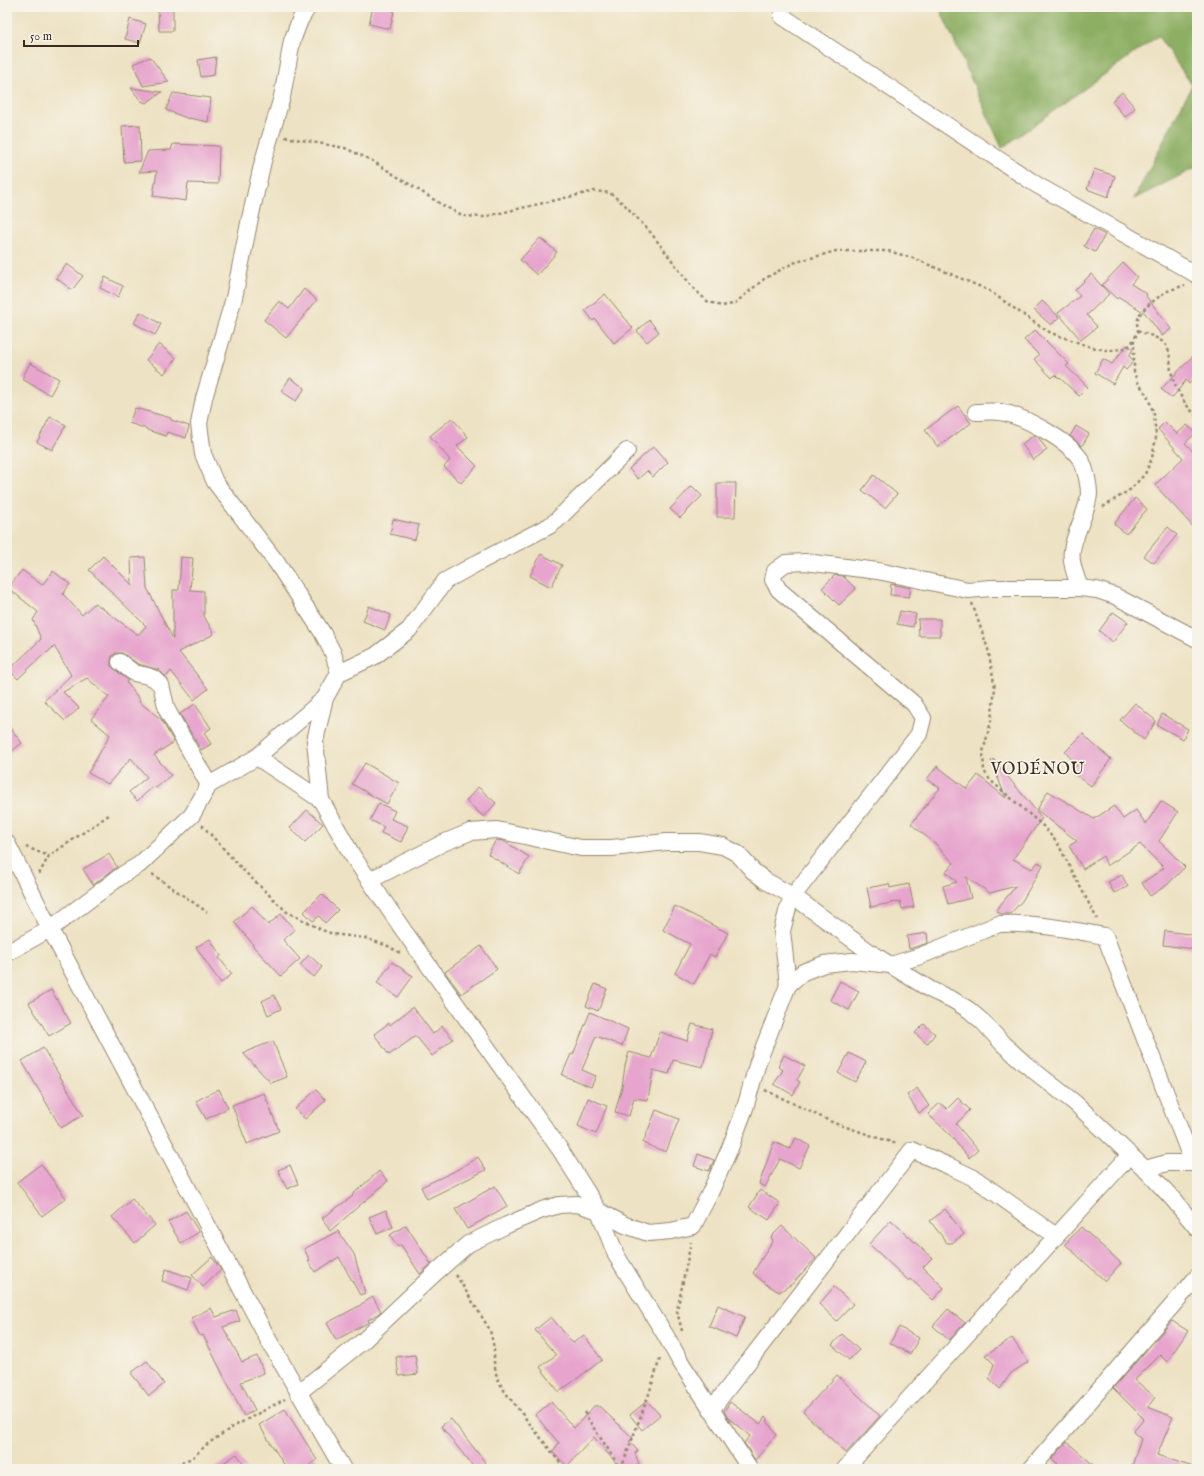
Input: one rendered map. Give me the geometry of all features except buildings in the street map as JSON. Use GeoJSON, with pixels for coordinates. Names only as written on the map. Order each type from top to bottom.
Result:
{"type":"FeatureCollection","features":[{"type":"Feature","properties":{"kind":"street"},"geometry":{"type":"LineString","coordinates":[[308,7],[300,20],[292,41],[282,97],[270,134],[249,223],[234,298],[206,390],[199,424],[203,454],[214,482],[277,563],[322,632],[333,653],[339,672]]}},
{"type":"Feature","properties":{"kind":"street"},"geometry":{"type":"LineString","coordinates":[[782,16],[1037,185],[1194,279]]}},
{"type":"Feature","properties":{"kind":"street"},"geometry":{"type":"LineString","coordinates":[[976,412],[1000,412],[1018,417],[1066,444],[1081,461],[1086,473],[1089,493],[1086,508],[1072,550],[1072,564],[1080,588]]}},
{"type":"Feature","properties":{"kind":"street"},"geometry":{"type":"LineString","coordinates":[[627,451],[556,521],[445,581],[409,630],[375,656],[339,672],[325,698],[315,741],[321,800],[352,855],[404,931],[559,1148],[599,1212],[616,1255],[680,1361],[750,1469]]}},
{"type":"Feature","properties":{"kind":"street"},"geometry":{"type":"LineString","coordinates":[[298,1393],[363,1341],[468,1244],[542,1210],[559,1205],[577,1204],[599,1212],[624,1225],[648,1233],[671,1231],[693,1226],[710,1193],[730,1148],[745,1108],[758,1062],[788,985],[782,931],[793,896],[919,734],[923,718],[914,704],[779,590],[773,580],[775,571],[786,563],[805,562],[878,571],[968,590],[991,588],[1080,588],[1097,590],[1114,596],[1197,639]]}},
{"type":"Feature","properties":{"kind":"street"},"geometry":{"type":"LineString","coordinates":[[120,662],[134,673],[155,679],[161,685],[167,710],[209,786]]}},
{"type":"Feature","properties":{"kind":"street"},"geometry":{"type":"LineString","coordinates":[[7,953],[50,929],[139,865],[192,815],[209,786],[257,757],[325,698]]}},
{"type":"Feature","properties":{"kind":"street"},"geometry":{"type":"LineString","coordinates":[[257,757],[321,800]]}},
{"type":"Feature","properties":{"kind":"street"},"geometry":{"type":"LineString","coordinates":[[370,880],[443,843],[470,832],[497,830],[581,848],[612,848],[666,842],[699,842],[723,846],[738,854],[753,871],[766,881],[793,896],[871,953],[931,990],[953,1000],[969,1010],[983,1022],[1014,1054],[1075,1103],[1145,1169],[1197,1228]]}},
{"type":"Feature","properties":{"kind":"street"},"geometry":{"type":"LineString","coordinates":[[7,843],[50,929],[269,1341],[343,1469]]}},
{"type":"Feature","properties":{"kind":"street"},"geometry":{"type":"LineString","coordinates":[[788,985],[803,972],[824,964],[852,961],[891,965],[920,956],[999,924],[1058,928],[1105,936],[1195,1164],[1167,1163],[1145,1169]]}},
{"type":"Feature","properties":{"kind":"street"},"geometry":{"type":"LineString","coordinates":[[711,1410],[912,1150],[951,1166],[974,1178],[1056,1236]]}},
{"type":"Feature","properties":{"kind":"street"},"geometry":{"type":"LineString","coordinates":[[845,1469],[1130,1155]]}},
{"type":"Feature","properties":{"kind":"street"},"geometry":{"type":"LineString","coordinates":[[1031,1469],[1197,1277]]}},
{"type":"Feature","properties":{"kind":"path"},"geometry":{"type":"LineString","coordinates":[[270,134],[345,148],[371,160],[444,206],[464,216],[483,218],[595,191],[610,193],[625,205],[651,233],[693,288],[707,301],[721,306],[734,304],[764,279],[793,263],[836,251],[888,251],[913,258],[988,290],[1038,325],[1051,332],[1091,346],[1113,350],[1127,348],[1134,340],[1138,331],[1137,323],[1139,315],[1147,306],[1165,292],[1194,279]]}},
{"type":"Feature","properties":{"kind":"path"},"geometry":{"type":"LineString","coordinates":[[1138,331],[1158,338],[1166,345],[1169,353],[1174,382],[1184,402],[1197,416]]}},
{"type":"Feature","properties":{"kind":"path"},"geometry":{"type":"LineString","coordinates":[[1082,520],[1131,489],[1145,474],[1152,458],[1156,437],[1154,414],[1147,395],[1137,381],[1134,372],[1134,340]]}},
{"type":"Feature","properties":{"kind":"path"},"geometry":{"type":"LineString","coordinates":[[968,590],[988,648],[995,688],[991,722],[983,752],[984,771],[990,780],[1043,826],[1058,844],[1105,936]]}},
{"type":"Feature","properties":{"kind":"path"},"geometry":{"type":"LineString","coordinates":[[30,890],[49,856],[109,814]]}},
{"type":"Feature","properties":{"kind":"path"},"geometry":{"type":"LineString","coordinates":[[192,815],[243,870],[287,912],[322,930],[333,934],[365,938],[388,946],[406,957]]}},
{"type":"Feature","properties":{"kind":"path"},"geometry":{"type":"LineString","coordinates":[[139,865],[207,912]]}},
{"type":"Feature","properties":{"kind":"path"},"geometry":{"type":"LineString","coordinates":[[752,1084],[834,1123],[912,1150]]}},
{"type":"Feature","properties":{"kind":"path"},"geometry":{"type":"LineString","coordinates":[[677,1311],[686,1272],[693,1226]]}},
{"type":"Feature","properties":{"kind":"path"},"geometry":{"type":"LineString","coordinates":[[448,1262],[490,1330],[494,1348],[494,1362],[497,1378],[521,1414],[565,1469]]}},
{"type":"Feature","properties":{"kind":"path"},"geometry":{"type":"LineString","coordinates":[[622,1469],[649,1394],[666,1336]]}},
{"type":"Feature","properties":{"kind":"path"},"geometry":{"type":"LineString","coordinates":[[165,1469],[192,1458],[206,1445],[231,1428],[270,1406],[298,1393]]}},
{"type":"Feature","properties":{"kind":"path"},"geometry":{"type":"LineString","coordinates":[[584,1412],[622,1469]]}},
{"type":"Feature","properties":{"kind":"green space"},"geometry":{"type":"Polygon","coordinates":[[[939,7],[1197,7],[1197,167],[1134,199],[1192,85],[1158,36],[1002,148],[939,7]]]}},
{"type":"Feature","properties":{"kind":"district","name":"VODÉNOU"},"geometry":{"type":"Point","coordinates":[1038,768]}}]}
